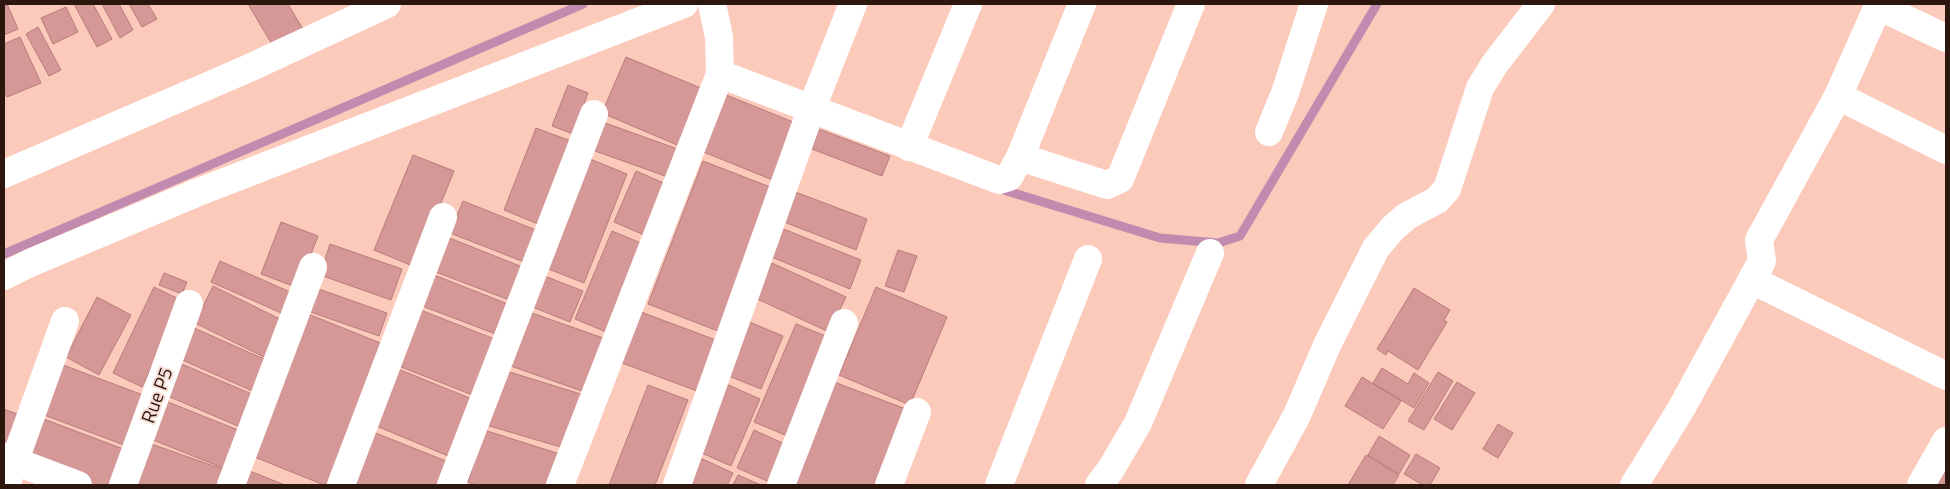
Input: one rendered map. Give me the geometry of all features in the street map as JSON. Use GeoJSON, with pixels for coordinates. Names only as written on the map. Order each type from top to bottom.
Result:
{"type":"FeatureCollection","features":[{"type":"Feature","properties":{"kind":"street"},"geometry":{"type":"LineString","coordinates":[[4,174],[247,69],[387,4]]}},
{"type":"Feature","properties":{"kind":"street"},"geometry":{"type":"LineString","coordinates":[[4,276],[30,263],[196,193],[684,4]]}},
{"type":"Feature","properties":{"kind":"street"},"geometry":{"type":"LineString","coordinates":[[560,485],[720,74],[719,37],[712,4]]}},
{"type":"Feature","properties":{"kind":"street"},"geometry":{"type":"LineString","coordinates":[[676,485],[811,110],[854,4]]}},
{"type":"Feature","properties":{"kind":"street"},"geometry":{"type":"LineString","coordinates":[[909,147],[968,4]]}},
{"type":"Feature","properties":{"kind":"street"},"geometry":{"type":"LineString","coordinates":[[720,74],[999,180],[1009,177],[1020,158],[1082,4]]}},
{"type":"Feature","properties":{"kind":"street"},"geometry":{"type":"LineString","coordinates":[[1020,158],[1107,185],[1120,179],[1191,4]]}},
{"type":"Feature","properties":{"kind":"street"},"geometry":{"type":"LineString","coordinates":[[1269,132],[1285,93],[1314,4]]}},
{"type":"Feature","properties":{"kind":"street"},"geometry":{"type":"LineString","coordinates":[[1260,485],[1297,415],[1328,343],[1376,248],[1393,228],[1407,216],[1437,200],[1447,188],[1480,88],[1494,65],[1541,4]]}},
{"type":"Feature","properties":{"kind":"street"},"geometry":{"type":"LineString","coordinates":[[1634,485],[1681,409],[1762,261],[1759,240],[1838,96],[1879,5],[1946,38]]}},
{"type":"Feature","properties":{"kind":"street"},"geometry":{"type":"LineString","coordinates":[[1838,96],[1946,150]]}},
{"type":"Feature","properties":{"kind":"street"},"geometry":{"type":"LineString","coordinates":[[451,485],[594,114]]}},
{"type":"Feature","properties":{"kind":"street"},"geometry":{"type":"LineString","coordinates":[[341,485],[443,217]]}},
{"type":"Feature","properties":{"kind":"street"},"geometry":{"type":"LineString","coordinates":[[1099,485],[1111,469],[1138,423],[1210,253]]}},
{"type":"Feature","properties":{"kind":"street"},"geometry":{"type":"LineString","coordinates":[[999,485],[1088,259]]}},
{"type":"Feature","properties":{"kind":"street"},"geometry":{"type":"LineString","coordinates":[[231,485],[313,267]]}},
{"type":"Feature","properties":{"kind":"street"},"geometry":{"type":"LineString","coordinates":[[1752,280],[1946,376]]}},
{"type":"Feature","properties":{"kind":"street","name":"Rue P5"},"geometry":{"type":"LineString","coordinates":[[123,485],[189,304]]}},
{"type":"Feature","properties":{"kind":"street"},"geometry":{"type":"LineString","coordinates":[[65,321],[8,468],[78,485]]}},
{"type":"Feature","properties":{"kind":"street"},"geometry":{"type":"LineString","coordinates":[[781,485],[844,323]]}},
{"type":"Feature","properties":{"kind":"street"},"geometry":{"type":"LineString","coordinates":[[889,485],[917,412]]}},
{"type":"Feature","properties":{"kind":"street"},"geometry":{"type":"LineString","coordinates":[[1921,485],[1946,441]]}},
{"type":"Feature","properties":{"kind":"building"},"geometry":{"type":"Polygon","coordinates":[[[4,4],[7,4],[18,29],[4,35],[4,4]]]}},
{"type":"Feature","properties":{"kind":"building"},"geometry":{"type":"Polygon","coordinates":[[[74,4],[93,4],[112,39],[97,47],[74,4]]]}},
{"type":"Feature","properties":{"kind":"building"},"geometry":{"type":"Polygon","coordinates":[[[102,4],[119,4],[133,30],[120,38],[102,4]]]}},
{"type":"Feature","properties":{"kind":"building"},"geometry":{"type":"Polygon","coordinates":[[[129,4],[148,4],[157,19],[142,27],[129,4]]]}},
{"type":"Feature","properties":{"kind":"building"},"geometry":{"type":"Polygon","coordinates":[[[248,4],[288,4],[306,34],[276,51],[248,4]]]}},
{"type":"Feature","properties":{"kind":"building"},"geometry":{"type":"Polygon","coordinates":[[[66,7],[78,32],[53,44],[41,18],[66,7]]]}},
{"type":"Feature","properties":{"kind":"building"},"geometry":{"type":"Polygon","coordinates":[[[38,27],[61,70],[49,76],[26,34],[38,27]]]}},
{"type":"Feature","properties":{"kind":"building"},"geometry":{"type":"Polygon","coordinates":[[[20,37],[41,83],[7,97],[4,90],[4,44],[20,37]]]}},
{"type":"Feature","properties":{"kind":"building"},"geometry":{"type":"Polygon","coordinates":[[[626,57],[708,91],[684,148],[602,113],[626,57]]]}},
{"type":"Feature","properties":{"kind":"building"},"geometry":{"type":"Polygon","coordinates":[[[568,85],[588,93],[573,134],[552,126],[568,85]]]}},
{"type":"Feature","properties":{"kind":"building"},"geometry":{"type":"Polygon","coordinates":[[[724,94],[798,124],[775,181],[701,151],[724,94]]]}},
{"type":"Feature","properties":{"kind":"building"},"geometry":{"type":"Polygon","coordinates":[[[597,120],[686,152],[676,180],[587,148],[597,120]]]}},
{"type":"Feature","properties":{"kind":"building"},"geometry":{"type":"Polygon","coordinates":[[[536,128],[571,141],[538,224],[504,210],[536,128]]]}},
{"type":"Feature","properties":{"kind":"building"},"geometry":{"type":"Polygon","coordinates":[[[819,129],[890,156],[882,176],[812,149],[819,129]]]}},
{"type":"Feature","properties":{"kind":"building"},"geometry":{"type":"Polygon","coordinates":[[[413,155],[454,171],[415,267],[374,250],[413,155]]]}},
{"type":"Feature","properties":{"kind":"building"},"geometry":{"type":"Polygon","coordinates":[[[590,159],[627,174],[584,283],[546,268],[590,159]]]}},
{"type":"Feature","properties":{"kind":"building"},"geometry":{"type":"Polygon","coordinates":[[[703,161],[778,190],[723,333],[648,304],[703,161]]]}},
{"type":"Feature","properties":{"kind":"building"},"geometry":{"type":"Polygon","coordinates":[[[636,171],[673,187],[651,238],[614,222],[636,171]]]}},
{"type":"Feature","properties":{"kind":"building"},"geometry":{"type":"Polygon","coordinates":[[[790,190],[867,219],[856,250],[779,220],[790,190]]]}},
{"type":"Feature","properties":{"kind":"building"},"geometry":{"type":"Polygon","coordinates":[[[463,201],[536,230],[524,262],[450,233],[463,201]]]}},
{"type":"Feature","properties":{"kind":"building"},"geometry":{"type":"Polygon","coordinates":[[[281,222],[318,236],[298,288],[261,274],[281,222]]]}},
{"type":"Feature","properties":{"kind":"building"},"geometry":{"type":"Polygon","coordinates":[[[781,228],[861,260],[850,289],[769,256],[781,228]]]}},
{"type":"Feature","properties":{"kind":"building"},"geometry":{"type":"Polygon","coordinates":[[[612,231],[648,246],[611,334],[575,319],[612,231]]]}},
{"type":"Feature","properties":{"kind":"building"},"geometry":{"type":"Polygon","coordinates":[[[447,237],[525,268],[512,301],[433,271],[447,237]]]}},
{"type":"Feature","properties":{"kind":"building"},"geometry":{"type":"Polygon","coordinates":[[[330,244],[402,269],[391,300],[320,275],[330,244]]]}},
{"type":"Feature","properties":{"kind":"building"},"geometry":{"type":"Polygon","coordinates":[[[898,250],[917,256],[904,292],[885,286],[898,250]]]}},
{"type":"Feature","properties":{"kind":"building"},"geometry":{"type":"Polygon","coordinates":[[[220,261],[297,295],[288,316],[211,282],[220,261]]]}},
{"type":"Feature","properties":{"kind":"building"},"geometry":{"type":"Polygon","coordinates":[[[772,263],[846,297],[829,332],[755,298],[772,263]]]}},
{"type":"Feature","properties":{"kind":"building"},"geometry":{"type":"Polygon","coordinates":[[[164,273],[187,282],[182,294],[159,285],[164,273]]]}},
{"type":"Feature","properties":{"kind":"building"},"geometry":{"type":"Polygon","coordinates":[[[434,275],[513,306],[501,336],[422,306],[434,275]]]}},
{"type":"Feature","properties":{"kind":"building"},"geometry":{"type":"Polygon","coordinates":[[[542,275],[583,291],[570,322],[530,306],[542,275]]]}},
{"type":"Feature","properties":{"kind":"building"},"geometry":{"type":"Polygon","coordinates":[[[213,286],[286,322],[268,359],[195,323],[213,286]]]}},
{"type":"Feature","properties":{"kind":"building"},"geometry":{"type":"Polygon","coordinates":[[[154,287],[183,301],[142,387],[113,373],[154,287]]]}},
{"type":"Feature","properties":{"kind":"building"},"geometry":{"type":"Polygon","coordinates":[[[313,287],[387,313],[379,336],[305,310],[313,287]]]}},
{"type":"Feature","properties":{"kind":"building"},"geometry":{"type":"Polygon","coordinates":[[[876,287],[947,317],[910,405],[839,375],[876,287]]]}},
{"type":"Feature","properties":{"kind":"building"},"geometry":{"type":"Polygon","coordinates":[[[1414,288],[1450,310],[1444,320],[1447,322],[1418,370],[1388,351],[1386,355],[1377,349],[1414,288]]]}},
{"type":"Feature","properties":{"kind":"building"},"geometry":{"type":"Polygon","coordinates":[[[97,297],[131,315],[99,375],[66,357],[97,297]]]}},
{"type":"Feature","properties":{"kind":"building"},"geometry":{"type":"Polygon","coordinates":[[[418,309],[497,340],[475,396],[396,365],[418,309]]]}},
{"type":"Feature","properties":{"kind":"building"},"geometry":{"type":"Polygon","coordinates":[[[526,311],[609,340],[590,394],[508,365],[526,311]]]}},
{"type":"Feature","properties":{"kind":"building"},"geometry":{"type":"Polygon","coordinates":[[[641,312],[716,340],[697,391],[622,363],[641,312]]]}},
{"type":"Feature","properties":{"kind":"building"},"geometry":{"type":"Polygon","coordinates":[[[308,314],[388,346],[332,485],[324,485],[252,456],[308,314]]]}},
{"type":"Feature","properties":{"kind":"building"},"geometry":{"type":"Polygon","coordinates":[[[747,321],[783,336],[761,389],[726,375],[747,321]]]}},
{"type":"Feature","properties":{"kind":"building"},"geometry":{"type":"Polygon","coordinates":[[[796,324],[833,339],[792,438],[754,422],[796,324]]]}},
{"type":"Feature","properties":{"kind":"building"},"geometry":{"type":"Polygon","coordinates":[[[194,328],[271,362],[257,393],[180,359],[194,328]]]}},
{"type":"Feature","properties":{"kind":"building"},"geometry":{"type":"Polygon","coordinates":[[[177,362],[254,395],[240,427],[163,394],[177,362]]]}},
{"type":"Feature","properties":{"kind":"building"},"geometry":{"type":"Polygon","coordinates":[[[63,365],[143,395],[124,445],[44,415],[63,365]]]}},
{"type":"Feature","properties":{"kind":"building"},"geometry":{"type":"Polygon","coordinates":[[[1382,368],[1408,384],[1414,373],[1429,383],[1414,408],[1373,383],[1382,368]]]}},
{"type":"Feature","properties":{"kind":"building"},"geometry":{"type":"Polygon","coordinates":[[[398,369],[477,401],[453,458],[374,425],[398,369]]]}},
{"type":"Feature","properties":{"kind":"building"},"geometry":{"type":"Polygon","coordinates":[[[503,370],[584,395],[567,449],[486,425],[503,370]]]}},
{"type":"Feature","properties":{"kind":"building"},"geometry":{"type":"Polygon","coordinates":[[[1438,372],[1453,381],[1424,430],[1408,421],[1438,372]]]}},
{"type":"Feature","properties":{"kind":"building"},"geometry":{"type":"Polygon","coordinates":[[[1362,377],[1401,401],[1383,429],[1345,406],[1362,377]]]}},
{"type":"Feature","properties":{"kind":"building"},"geometry":{"type":"Polygon","coordinates":[[[834,382],[906,409],[878,485],[795,485],[834,382]]]}},
{"type":"Feature","properties":{"kind":"building"},"geometry":{"type":"Polygon","coordinates":[[[1457,382],[1475,393],[1452,430],[1434,419],[1457,382]]]}},
{"type":"Feature","properties":{"kind":"building"},"geometry":{"type":"Polygon","coordinates":[[[724,383],[760,399],[731,466],[695,450],[724,383]]]}},
{"type":"Feature","properties":{"kind":"building"},"geometry":{"type":"Polygon","coordinates":[[[648,385],[688,400],[655,485],[609,485],[648,385]]]}},
{"type":"Feature","properties":{"kind":"building"},"geometry":{"type":"Polygon","coordinates":[[[163,400],[243,432],[228,470],[148,438],[163,400]]]}},
{"type":"Feature","properties":{"kind":"building"},"geometry":{"type":"Polygon","coordinates":[[[4,409],[22,416],[4,454],[4,409]]]}},
{"type":"Feature","properties":{"kind":"building"},"geometry":{"type":"Polygon","coordinates":[[[41,418],[126,450],[113,485],[94,485],[25,459],[41,418]]]}},
{"type":"Feature","properties":{"kind":"building"},"geometry":{"type":"Polygon","coordinates":[[[1498,424],[1513,433],[1498,458],[1483,449],[1498,424]]]}},
{"type":"Feature","properties":{"kind":"building"},"geometry":{"type":"Polygon","coordinates":[[[484,430],[566,456],[557,485],[476,485],[468,482],[484,430]]]}},
{"type":"Feature","properties":{"kind":"building"},"geometry":{"type":"Polygon","coordinates":[[[754,430],[791,447],[774,484],[737,468],[754,430]]]}},
{"type":"Feature","properties":{"kind":"building"},"geometry":{"type":"Polygon","coordinates":[[[373,432],[451,463],[443,485],[354,485],[373,432]]]}},
{"type":"Feature","properties":{"kind":"building"},"geometry":{"type":"Polygon","coordinates":[[[1379,436],[1410,455],[1399,474],[1368,455],[1379,436]]]}},
{"type":"Feature","properties":{"kind":"building"},"geometry":{"type":"Polygon","coordinates":[[[146,442],[225,470],[219,485],[131,485],[146,442]]]}},
{"type":"Feature","properties":{"kind":"building"},"geometry":{"type":"Polygon","coordinates":[[[1946,449],[1946,485],[1924,485],[1946,449]]]}},
{"type":"Feature","properties":{"kind":"building"},"geometry":{"type":"Polygon","coordinates":[[[1416,454],[1440,468],[1430,485],[1423,485],[1404,474],[1416,454]]]}},
{"type":"Feature","properties":{"kind":"building"},"geometry":{"type":"Polygon","coordinates":[[[1366,455],[1399,475],[1393,485],[1348,485],[1366,455]]]}},
{"type":"Feature","properties":{"kind":"building"},"geometry":{"type":"Polygon","coordinates":[[[698,457],[733,473],[727,485],[686,485],[698,457]]]}},
{"type":"Feature","properties":{"kind":"building"},"geometry":{"type":"Polygon","coordinates":[[[247,470],[285,485],[241,485],[247,470]]]}},
{"type":"Feature","properties":{"kind":"building"},"geometry":{"type":"Polygon","coordinates":[[[738,475],[761,485],[733,485],[738,475]]]}},
{"type":"Feature","properties":{"kind":"waterway"},"geometry":{"type":"LineString","coordinates":[[4,254],[583,4]]}},
{"type":"Feature","properties":{"kind":"waterway"},"geometry":{"type":"LineString","coordinates":[[997,188],[1160,238],[1218,243],[1240,236],[1377,4]]}}]}
